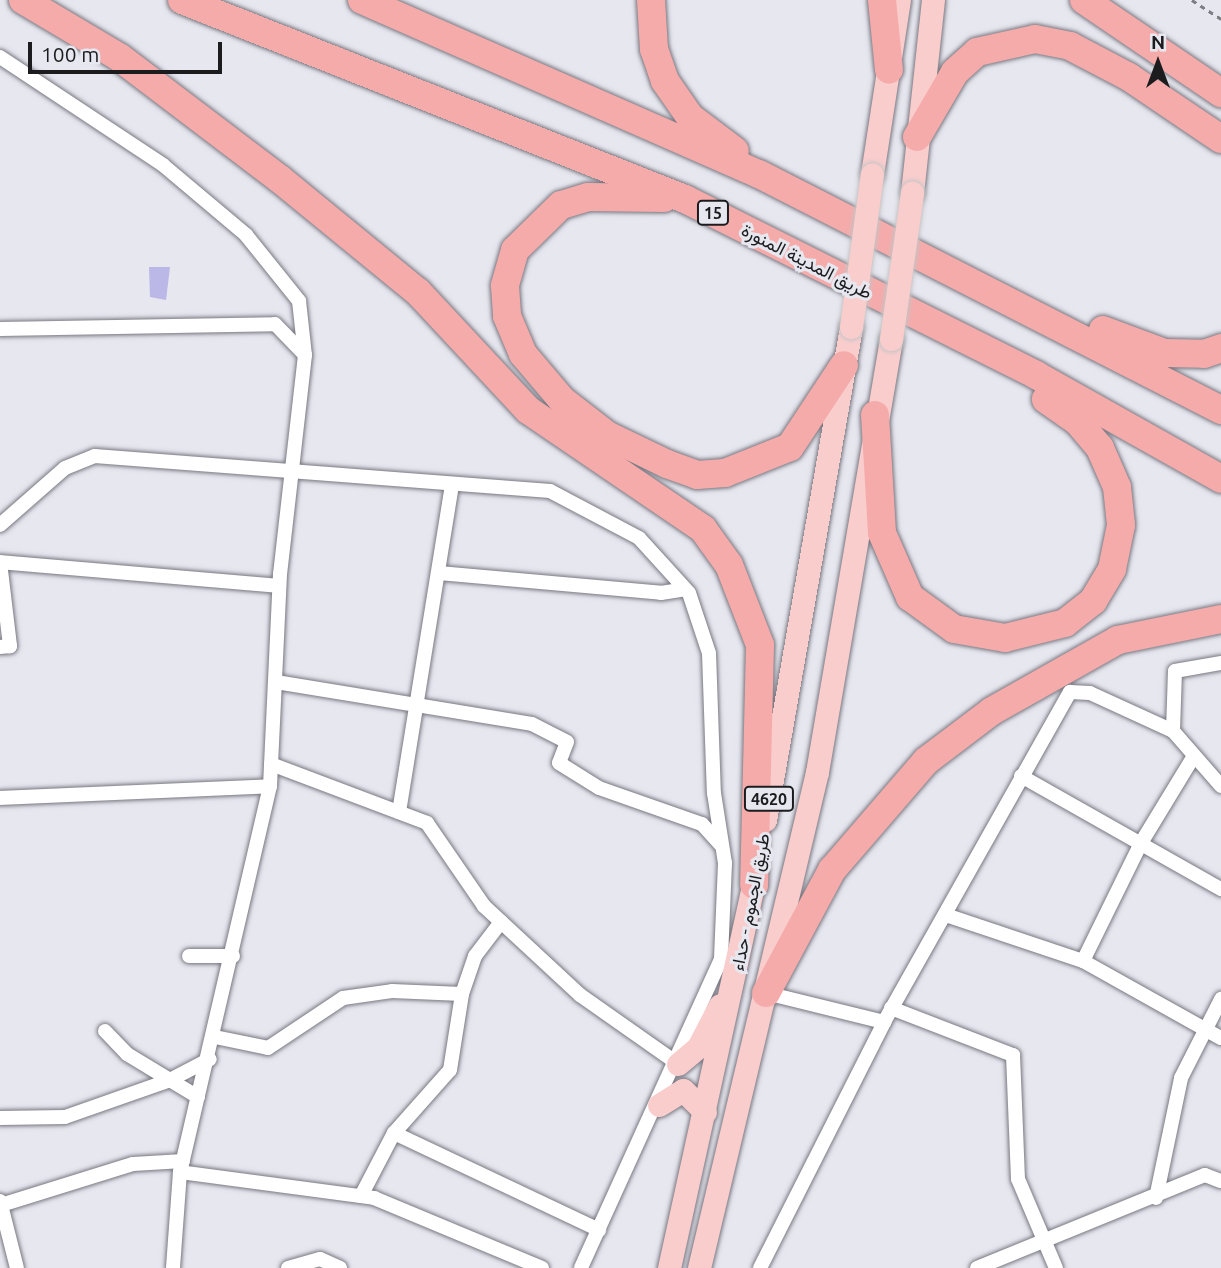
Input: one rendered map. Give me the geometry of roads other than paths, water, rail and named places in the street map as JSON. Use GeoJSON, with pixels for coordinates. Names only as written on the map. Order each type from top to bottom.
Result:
{"type":"FeatureCollection","features":[{"type":"Feature","properties":{"kind":"highway"},"geometry":{"type":"LineString","coordinates":[[23,0],[119,57],[281,180],[418,292],[528,410],[703,529],[729,565],[760,645],[754,885]]}},
{"type":"Feature","properties":{"kind":"highway","name":"طريق المدينة المنورة"},"geometry":{"type":"LineString","coordinates":[[182,0],[685,199],[942,328],[1221,479]]}},
{"type":"Feature","properties":{"kind":"highway"},"geometry":{"type":"LineString","coordinates":[[362,0],[798,194],[1221,410]]}},
{"type":"Feature","properties":{"kind":"highway"},"geometry":{"type":"LineString","coordinates":[[651,0],[654,49],[690,117],[798,194]]}},
{"type":"Feature","properties":{"kind":"highway"},"geometry":{"type":"LineString","coordinates":[[882,0],[889,69]]}},
{"type":"Feature","properties":{"kind":"highway"},"geometry":{"type":"LineString","coordinates":[[1084,0],[1221,93]]}},
{"type":"Feature","properties":{"kind":"highway"},"geometry":{"type":"LineString","coordinates":[[917,137],[955,72],[977,52],[1035,39],[1070,46],[1129,77],[1221,139]]}},
{"type":"Feature","properties":{"kind":"highway"},"geometry":{"type":"LineString","coordinates":[[685,199],[588,197],[552,212],[515,250],[505,286],[507,316],[523,354],[562,400],[607,435],[667,464],[697,475],[725,473],[790,447],[844,365]]}},
{"type":"Feature","properties":{"kind":"highway"},"geometry":{"type":"LineString","coordinates":[[927,260],[1165,353],[1205,354],[1221,348]]}},
{"type":"Feature","properties":{"kind":"highway"},"geometry":{"type":"LineString","coordinates":[[875,415],[882,533],[910,597],[929,615],[954,629],[1005,638],[1065,623],[1093,601],[1112,569],[1121,525],[1117,487],[1100,448],[1077,421],[942,328]]}},
{"type":"Feature","properties":{"kind":"highway"},"geometry":{"type":"LineString","coordinates":[[766,993],[832,870],[926,761],[992,711],[1118,640],[1221,619]]}},
{"type":"Feature","properties":{"kind":"main road","name":"طريق الجموم - حداء"},"geometry":{"type":"LineString","coordinates":[[669,1268],[738,967],[754,885],[851,327],[900,0]]}},
{"type":"Feature","properties":{"kind":"main road","name":"طريق الجموم - حداء"},"geometry":{"type":"LineString","coordinates":[[699,1268],[817,772],[875,415],[891,340],[912,193],[933,0]]}},
{"type":"Feature","properties":{"kind":"main road"},"geometry":{"type":"LineString","coordinates":[[678,1064],[702,1041],[738,967]]}},
{"type":"Feature","properties":{"kind":"main road"},"geometry":{"type":"LineString","coordinates":[[659,1105],[683,1090],[705,1112]]}},
{"type":"Feature","properties":{"kind":"street"},"geometry":{"type":"LineString","coordinates":[[0,57],[163,165],[246,235],[299,301],[305,355],[279,586],[270,786],[210,1059],[182,1166],[173,1268]]}},
{"type":"Feature","properties":{"kind":"street"},"geometry":{"type":"LineString","coordinates":[[0,330],[275,324],[305,355]]}},
{"type":"Feature","properties":{"kind":"street"},"geometry":{"type":"LineString","coordinates":[[0,526],[65,468],[96,456],[293,475],[550,491],[577,501],[639,538],[685,589],[709,653],[720,844],[721,960],[678,1064],[581,1268]]}},
{"type":"Feature","properties":{"kind":"street"},"geometry":{"type":"LineString","coordinates":[[398,812],[419,708],[452,484]]}},
{"type":"Feature","properties":{"kind":"street"},"geometry":{"type":"LineString","coordinates":[[0,647],[10,646],[0,562],[279,586]]}},
{"type":"Feature","properties":{"kind":"street"},"geometry":{"type":"LineString","coordinates":[[439,573],[661,593],[685,589]]}},
{"type":"Feature","properties":{"kind":"street"},"geometry":{"type":"LineString","coordinates":[[1172,731],[1175,671],[1221,663]]}},
{"type":"Feature","properties":{"kind":"street"},"geometry":{"type":"LineString","coordinates":[[276,682],[419,708],[532,724],[567,742],[559,763],[599,788],[702,824],[720,844]]}},
{"type":"Feature","properties":{"kind":"street"},"geometry":{"type":"LineString","coordinates":[[760,1268],[891,1008],[949,916],[1021,776],[1070,692],[1090,693],[1172,731],[1221,786]]}},
{"type":"Feature","properties":{"kind":"street"},"geometry":{"type":"LineString","coordinates":[[1083,961],[1141,842],[1194,756]]}},
{"type":"Feature","properties":{"kind":"street"},"geometry":{"type":"LineString","coordinates":[[271,764],[427,823],[501,922],[580,995],[678,1064]]}},
{"type":"Feature","properties":{"kind":"street"},"geometry":{"type":"LineString","coordinates":[[1021,776],[1221,889]]}},
{"type":"Feature","properties":{"kind":"street"},"geometry":{"type":"LineString","coordinates":[[0,797],[270,786]]}},
{"type":"Feature","properties":{"kind":"street"},"geometry":{"type":"LineString","coordinates":[[949,916],[1083,961],[1202,1031],[1221,1038]]}},
{"type":"Feature","properties":{"kind":"street"},"geometry":{"type":"LineString","coordinates":[[361,1196],[394,1133],[450,1070],[462,995],[475,956],[501,922]]}},
{"type":"Feature","properties":{"kind":"street"},"geometry":{"type":"LineString","coordinates":[[189,956],[233,957]]}},
{"type":"Feature","properties":{"kind":"street"},"geometry":{"type":"LineString","coordinates":[[215,1037],[268,1048],[343,998],[392,991],[462,995]]}},
{"type":"Feature","properties":{"kind":"street"},"geometry":{"type":"LineString","coordinates":[[766,993],[884,1022]]}},
{"type":"Feature","properties":{"kind":"street"},"geometry":{"type":"LineString","coordinates":[[1156,1198],[1181,1078],[1202,1031],[1221,999]]}},
{"type":"Feature","properties":{"kind":"street"},"geometry":{"type":"LineString","coordinates":[[891,1008],[1013,1055],[1018,1179],[1056,1268]]}},
{"type":"Feature","properties":{"kind":"street"},"geometry":{"type":"LineString","coordinates":[[105,1031],[168,1081],[198,1097]]}},
{"type":"Feature","properties":{"kind":"street"},"geometry":{"type":"LineString","coordinates":[[0,1118],[65,1117],[168,1081],[210,1059]]}},
{"type":"Feature","properties":{"kind":"street"},"geometry":{"type":"LineString","coordinates":[[394,1133],[599,1230]]}},
{"type":"Feature","properties":{"kind":"street"},"geometry":{"type":"LineString","coordinates":[[17,1268],[0,1203],[133,1164],[182,1166],[361,1196],[542,1268]]}},
{"type":"Feature","properties":{"kind":"street"},"geometry":{"type":"LineString","coordinates":[[979,1268],[1045,1245],[1205,1175],[1221,1181]]}},
{"type":"Feature","properties":{"kind":"street"},"geometry":{"type":"LineString","coordinates":[[288,1268],[320,1259],[340,1268]]}}]}
